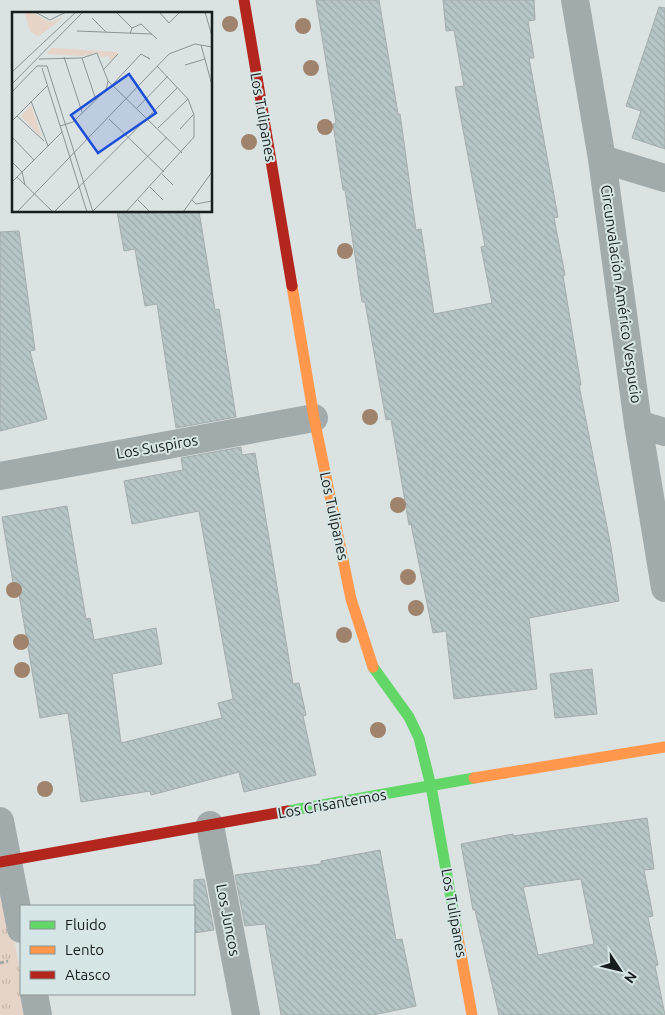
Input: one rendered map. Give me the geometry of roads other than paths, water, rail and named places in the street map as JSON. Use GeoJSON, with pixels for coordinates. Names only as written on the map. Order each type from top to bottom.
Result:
{"type":"FeatureCollection","features":[{"type":"Feature","properties":{"kind":"street","name":"Los Tulipanes"},"geometry":{"type":"LineString","coordinates":[[244,0],[314,418],[351,599],[373,667],[409,717],[419,738],[431,786],[472,1015]]}},
{"type":"Feature","properties":{"kind":"street","name":"Circunvalación Américo Vespucio"},"geometry":{"type":"LineString","coordinates":[[575,0],[602,159],[638,424],[665,588]]}},
{"type":"Feature","properties":{"kind":"street"},"geometry":{"type":"LineString","coordinates":[[602,159],[665,178]]}},
{"type":"Feature","properties":{"kind":"street","name":"Los Suspiros"},"geometry":{"type":"LineString","coordinates":[[0,476],[314,418]]}},
{"type":"Feature","properties":{"kind":"street"},"geometry":{"type":"LineString","coordinates":[[638,424],[665,432]]}},
{"type":"Feature","properties":{"kind":"street","name":"Los Crisantemos"},"geometry":{"type":"LineString","coordinates":[[4,862],[431,786],[665,747]]}},
{"type":"Feature","properties":{"kind":"street"},"geometry":{"type":"LineString","coordinates":[[0,821],[4,862],[20,925]]}},
{"type":"Feature","properties":{"kind":"street","name":"Los Juncos"},"geometry":{"type":"LineString","coordinates":[[210,825],[246,1015]]}},
{"type":"Feature","properties":{"kind":"street"},"geometry":{"type":"LineString","coordinates":[[34,995],[38,1015]]}}]}
